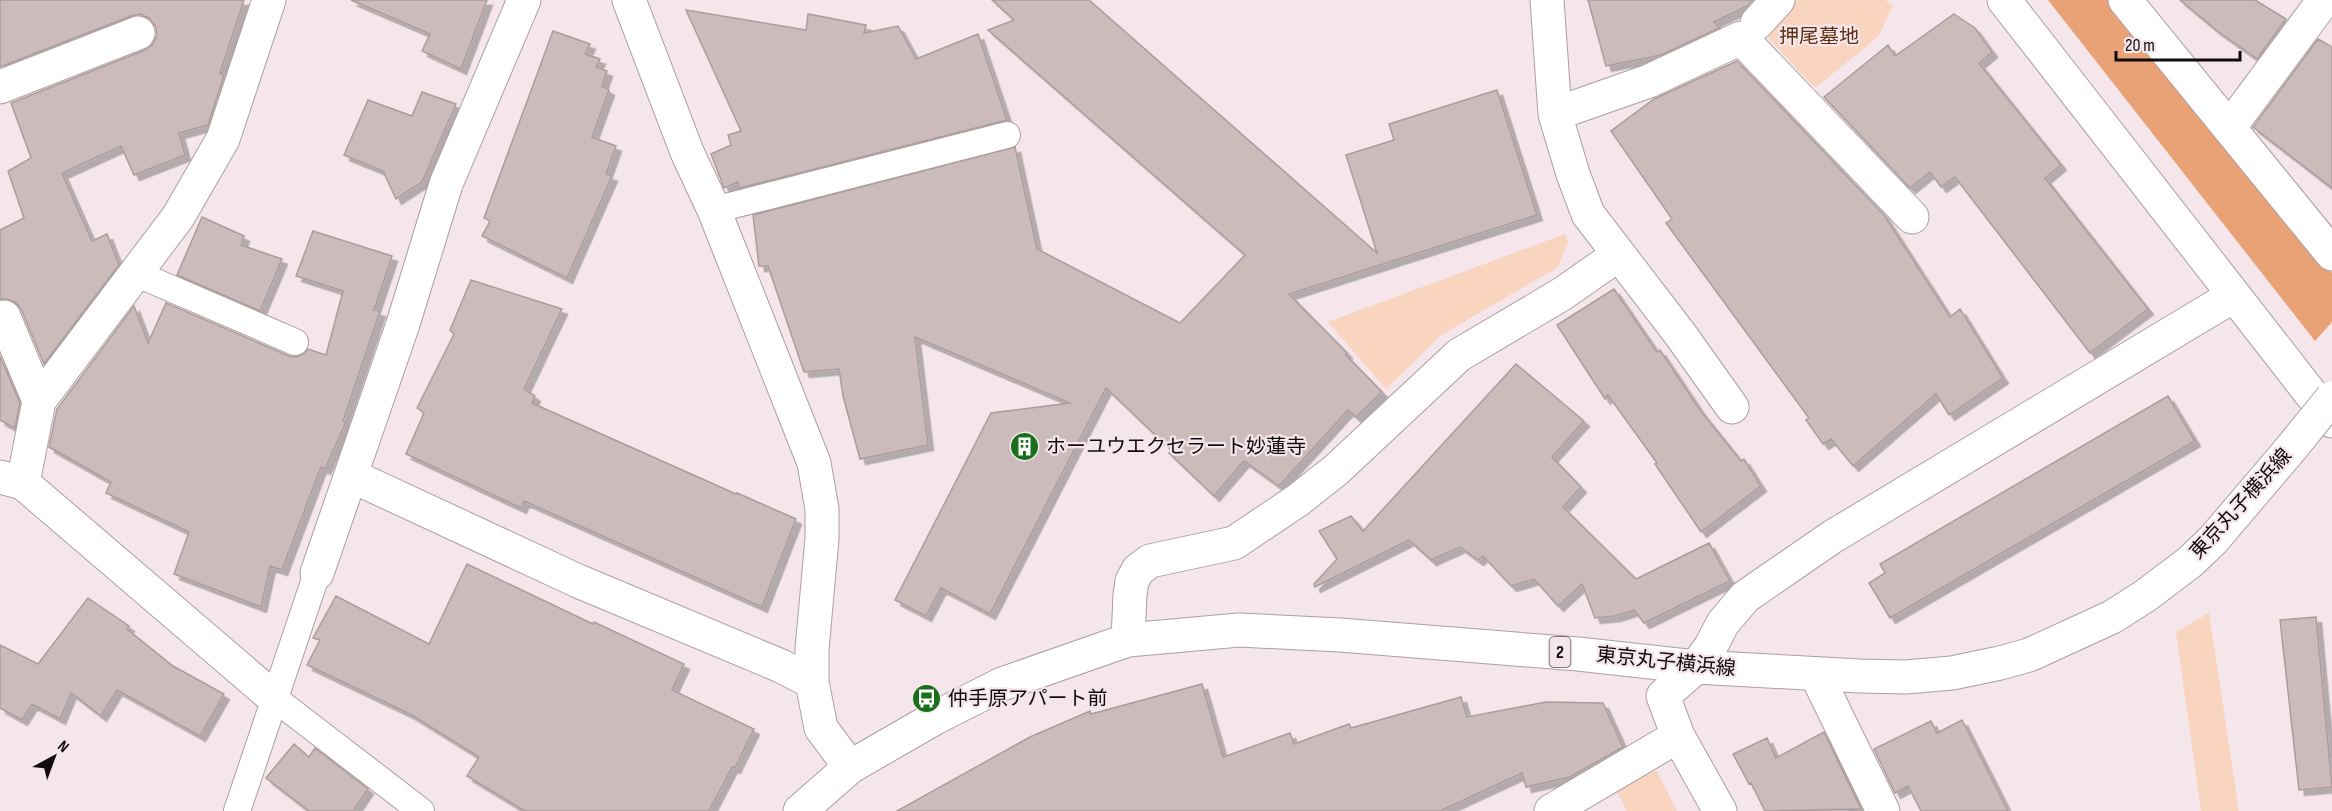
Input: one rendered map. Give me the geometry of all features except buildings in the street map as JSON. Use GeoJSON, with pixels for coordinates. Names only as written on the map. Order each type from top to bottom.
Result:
{"type":"FeatureCollection","features":[{"type":"Feature","properties":{"kind":"street"},"geometry":{"type":"LineString","coordinates":[[269,0],[223,139],[178,217],[39,401],[11,480],[274,698]]}},
{"type":"Feature","properties":{"kind":"street"},"geometry":{"type":"LineString","coordinates":[[317,573],[403,324],[446,184],[524,0]]}},
{"type":"Feature","properties":{"kind":"street"},"geometry":{"type":"LineString","coordinates":[[629,0],[687,152],[714,210],[814,463],[822,509],[822,539],[812,649],[812,682],[821,728],[850,767]]}},
{"type":"Feature","properties":{"kind":"street"},"geometry":{"type":"LineString","coordinates":[[1547,0],[1555,114],[1588,214],[1680,334],[1732,407]]}},
{"type":"Feature","properties":{"kind":"street"},"geometry":{"type":"LineString","coordinates":[[2004,0],[2332,421]]}},
{"type":"Feature","properties":{"kind":"street"},"geometry":{"type":"LineString","coordinates":[[2229,128],[2324,0]]}},
{"type":"Feature","properties":{"kind":"street"},"geometry":{"type":"LineString","coordinates":[[2133,3],[2229,128],[2331,251]]}},
{"type":"Feature","properties":{"kind":"street"},"geometry":{"type":"LineString","coordinates":[[0,87],[138,33]]}},
{"type":"Feature","properties":{"kind":"street"},"geometry":{"type":"LineString","coordinates":[[1555,114],[1649,81],[1741,38],[1912,217]]}},
{"type":"Feature","properties":{"kind":"street"},"geometry":{"type":"LineString","coordinates":[[1128,640],[1132,581],[1138,570],[1150,561],[1234,543],[1298,500],[1336,470],[1460,355],[1562,294],[1618,255]]}},
{"type":"Feature","properties":{"kind":"street"},"geometry":{"type":"LineString","coordinates":[[1720,811],[1678,736],[1663,696],[1696,667],[1712,646],[1724,623],[1745,597],[1832,537],[2233,296]]}},
{"type":"Feature","properties":{"kind":"street"},"geometry":{"type":"LineString","coordinates":[[4,317],[39,401]]}},
{"type":"Feature","properties":{"kind":"street","name":"東京丸子横浜線"},"geometry":{"type":"LineString","coordinates":[[800,811],[850,767],[935,718],[1002,684],[1128,640],[1239,630],[1352,636],[1578,654],[1696,667],[1905,677],[2000,663],[2029,655],[2112,617],[2145,596],[2190,562],[2235,515],[2332,398]]}},
{"type":"Feature","properties":{"kind":"street"},"geometry":{"type":"LineString","coordinates":[[351,476],[578,581],[781,666],[812,682]]}},
{"type":"Feature","properties":{"kind":"street"},"geometry":{"type":"LineString","coordinates":[[1816,674],[1883,811]]}},
{"type":"Feature","properties":{"kind":"street"},"geometry":{"type":"LineString","coordinates":[[1551,811],[1678,736]]}},
{"type":"Feature","properties":{"kind":"lane"},"geometry":{"type":"LineString","coordinates":[[714,210],[1007,135]]}},
{"type":"Feature","properties":{"kind":"lane"},"geometry":{"type":"LineString","coordinates":[[135,273],[294,342]]}},
{"type":"Feature","properties":{"kind":"lane"},"geometry":{"type":"LineString","coordinates":[[237,811],[317,573]]}},
{"type":"Feature","properties":{"kind":"lane"},"geometry":{"type":"LineString","coordinates":[[274,698],[421,811]]}},
{"type":"Feature","properties":{"kind":"green space","name":"押尾墓地"},"geometry":{"type":"Polygon","coordinates":[[[1789,0],[1885,0],[1893,5],[1879,36],[1815,88],[1761,30],[1789,0]]]}},
{"type":"Feature","properties":{"kind":"green space"},"geometry":{"type":"Polygon","coordinates":[[[1565,234],[1568,242],[1558,267],[1440,336],[1386,389],[1328,322],[1565,234]]]}},
{"type":"Feature","properties":{"kind":"green space"},"geometry":{"type":"Polygon","coordinates":[[[2209,613],[2239,811],[2201,811],[2176,632],[2209,613]]]}},
{"type":"Feature","properties":{"kind":"green space"},"geometry":{"type":"Polygon","coordinates":[[[1656,770],[1677,811],[1627,811],[1616,791],[1656,770]]]}},
{"type":"Feature","properties":{"kind":"shaded area"},"geometry":{"type":"Polygon","coordinates":[[[2048,0],[2113,0],[2332,273],[2332,322],[2315,341],[2048,0]]]}},
{"type":"Feature","properties":{"kind":"place","name":"ホーユウエクセラート妙蓮寺"},"geometry":{"type":"Point","coordinates":[1025,447]}},
{"type":"Feature","properties":{"kind":"place","name":"仲手原アパート前"},"geometry":{"type":"Point","coordinates":[927,699]}}]}
